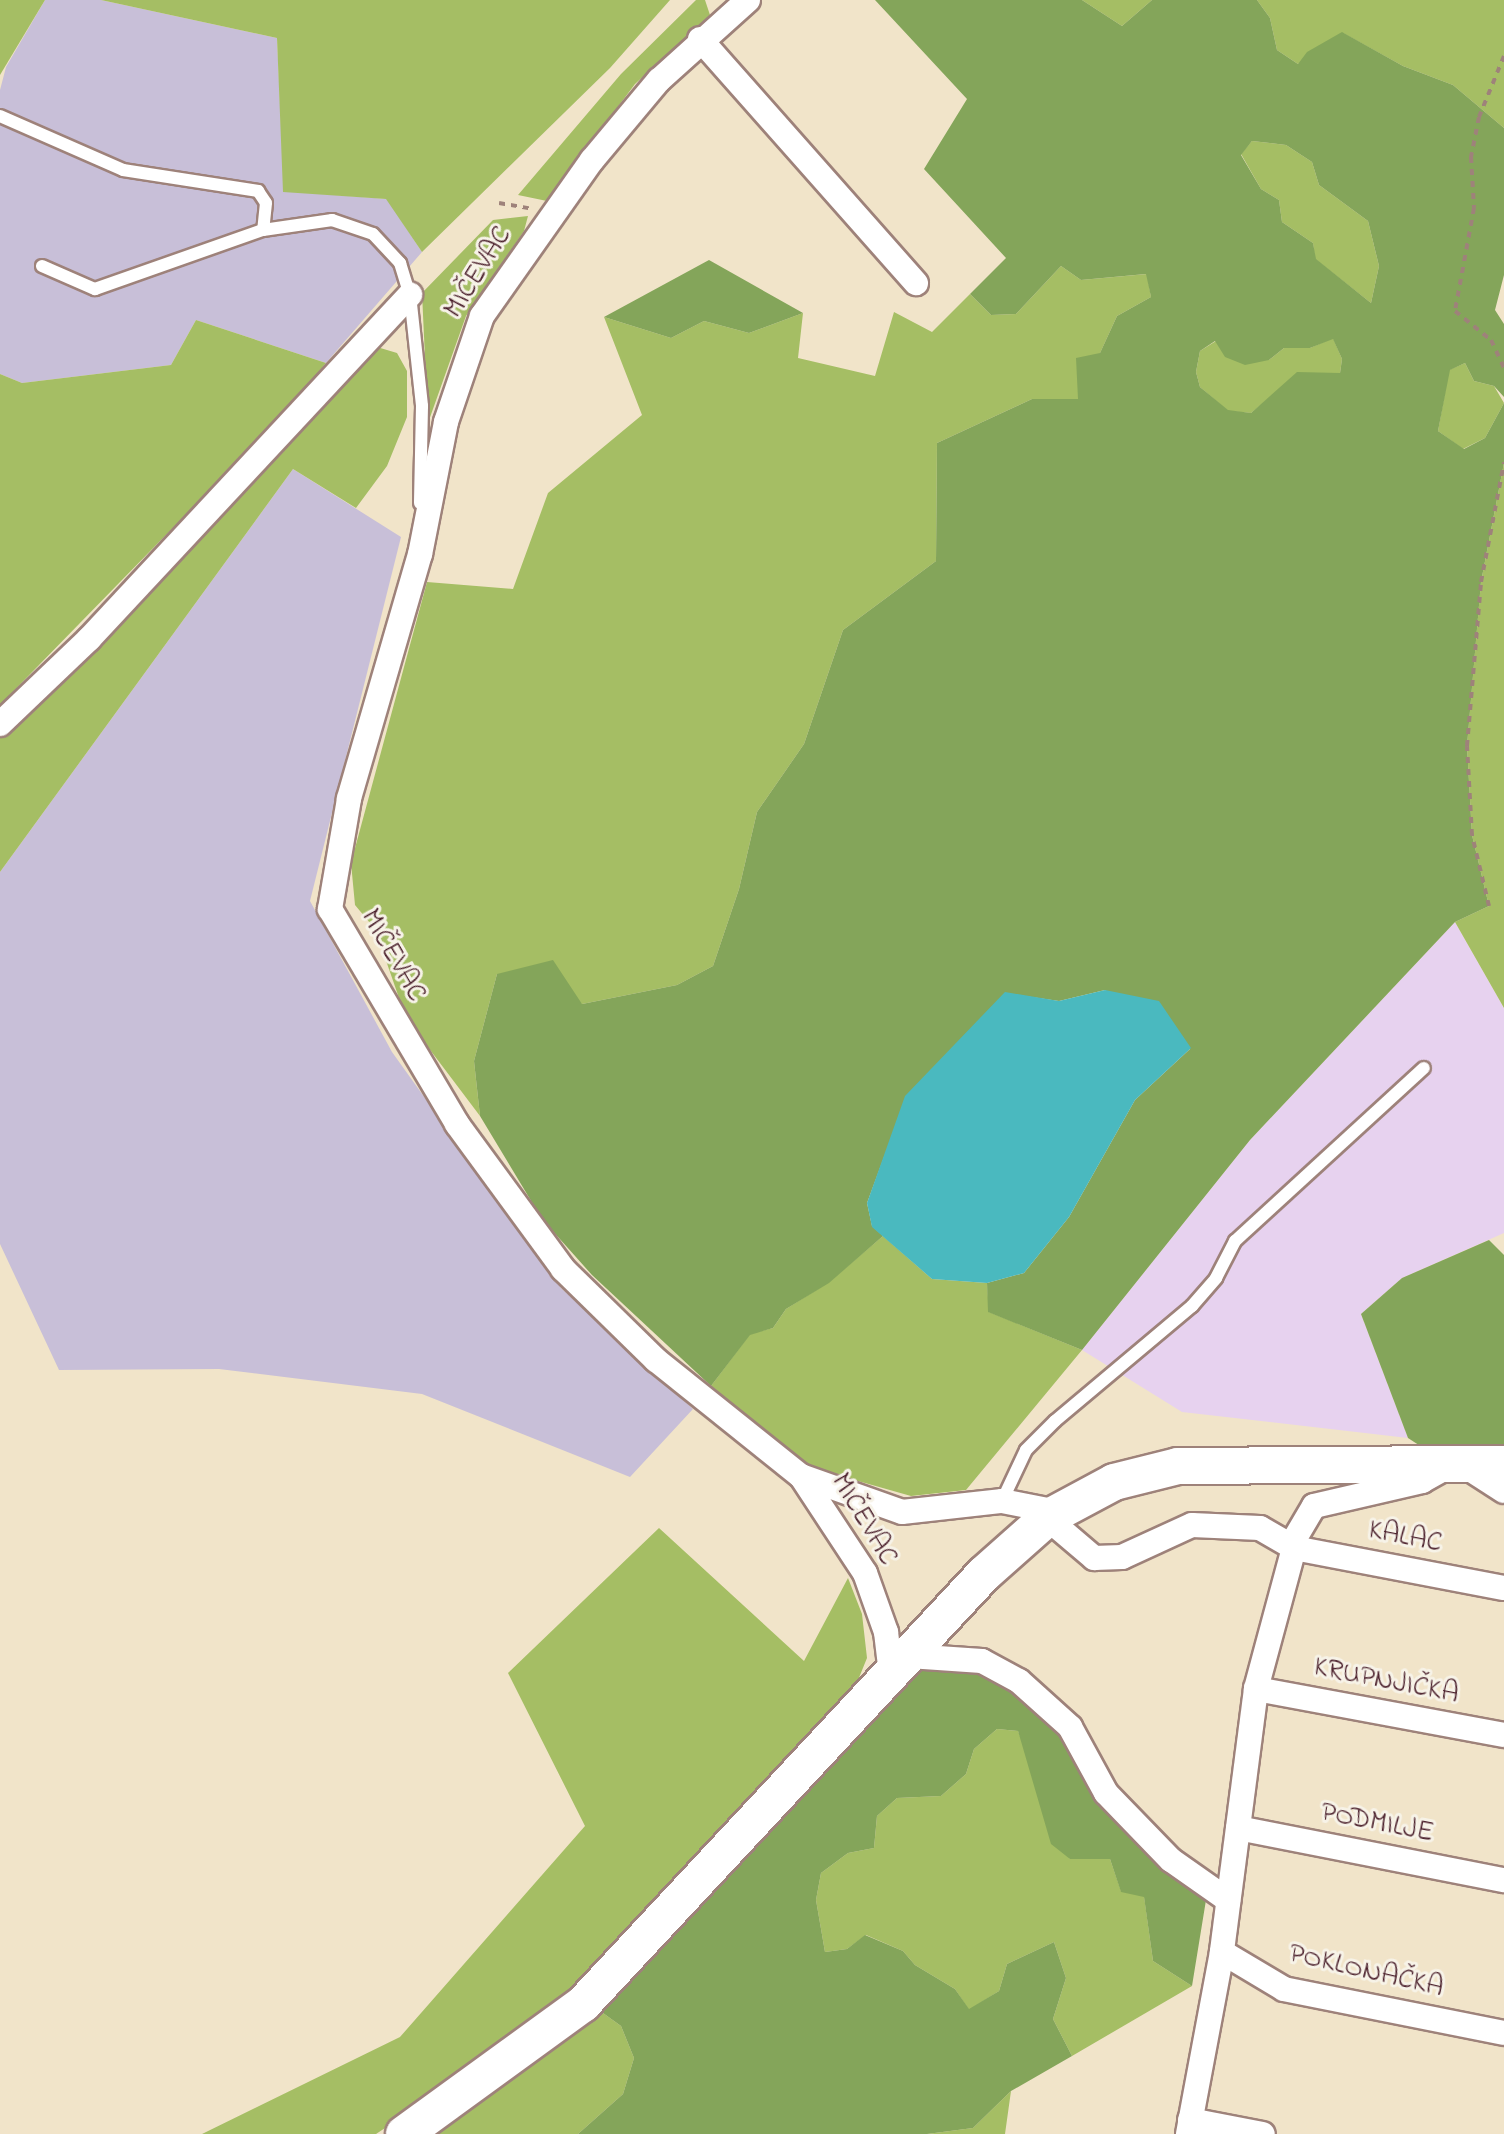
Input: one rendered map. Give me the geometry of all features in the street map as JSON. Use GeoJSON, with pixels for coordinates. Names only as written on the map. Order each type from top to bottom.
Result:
{"type":"FeatureCollection","features":[{"type":"Feature","properties":{"kind":"main road"},"geometry":{"type":"LineString","coordinates":[[404,2134],[583,2004],[984,1574],[1053,1515],[1114,1482],[1178,1466],[1504,1464]]}},
{"type":"Feature","properties":{"kind":"street","name":"MIČEVAC"},"geometry":{"type":"LineString","coordinates":[[748,0],[700,39],[592,160],[482,316],[466,354],[420,554],[349,799],[330,909],[457,1124],[563,1269],[656,1360],[801,1476],[865,1573],[900,1665]]}},
{"type":"Feature","properties":{"kind":"street"},"geometry":{"type":"LineString","coordinates":[[700,39],[916,283]]}},
{"type":"Feature","properties":{"kind":"street"},"geometry":{"type":"LineString","coordinates":[[0,724],[99,628],[410,295]]}},
{"type":"Feature","properties":{"kind":"street"},"geometry":{"type":"LineString","coordinates":[[1263,2134],[1189,2127],[1222,1952],[1256,1689],[1293,1546],[1314,1506],[1422,1481],[1457,1466],[1504,1491]]}},
{"type":"Feature","properties":{"kind":"street"},"geometry":{"type":"LineString","coordinates":[[801,1476],[902,1512],[1002,1501],[1053,1515]]}},
{"type":"Feature","properties":{"kind":"street","name":"KALAC"},"geometry":{"type":"LineString","coordinates":[[1053,1515],[1094,1558],[1122,1557],[1192,1525],[1260,1528],[1293,1546],[1504,1588]]}},
{"type":"Feature","properties":{"kind":"street"},"geometry":{"type":"LineString","coordinates":[[900,1665],[982,1661],[1019,1681],[1070,1727],[1106,1793],[1171,1860],[1228,1900]]}},
{"type":"Feature","properties":{"kind":"street","name":"KRUPNJIČKA"},"geometry":{"type":"LineString","coordinates":[[1256,1689],[1504,1735]]}},
{"type":"Feature","properties":{"kind":"street","name":"PODMILJE"},"geometry":{"type":"LineString","coordinates":[[1238,1828],[1504,1880]]}},
{"type":"Feature","properties":{"kind":"street","name":"POKLONAČKA"},"geometry":{"type":"LineString","coordinates":[[1222,1952],[1284,1989],[1504,2033]]}},
{"type":"Feature","properties":{"kind":"lane"},"geometry":{"type":"LineString","coordinates":[[0,116],[123,170],[258,191],[266,203],[263,230]]}},
{"type":"Feature","properties":{"kind":"lane"},"geometry":{"type":"LineString","coordinates":[[42,266],[95,289],[263,230],[332,220],[373,234],[400,263],[410,295],[422,406],[420,554]]}},
{"type":"Feature","properties":{"kind":"lane"},"geometry":{"type":"LineString","coordinates":[[1002,1501],[1026,1450],[1055,1421],[1192,1306],[1216,1278],[1235,1241],[1424,1068]]}},
{"type":"Feature","properties":{"kind":"path"},"geometry":{"type":"LineString","coordinates":[[1504,56],[1479,117],[1471,157],[1474,208],[1455,311],[1491,340],[1504,368]]}},
{"type":"Feature","properties":{"kind":"path"},"geometry":{"type":"LineString","coordinates":[[499,203],[554,213]]}},
{"type":"Feature","properties":{"kind":"path"},"geometry":{"type":"LineString","coordinates":[[1489,906],[1472,835],[1467,746],[1481,582],[1504,462]]}},
{"type":"Feature","properties":{"kind":"shaded area"},"geometry":{"type":"Polygon","coordinates":[[[45,0],[101,0],[277,38],[284,191],[387,199],[422,252],[326,363],[196,320],[171,365],[22,383],[0,374],[0,90],[6,67],[45,0]]]}},
{"type":"Feature","properties":{"kind":"shaded area"},"geometry":{"type":"Polygon","coordinates":[[[293,469],[401,537],[310,901],[392,1052],[561,1288],[693,1409],[630,1477],[422,1394],[219,1369],[59,1370],[0,1244],[0,872],[293,469]]]}},
{"type":"Feature","properties":{"kind":"shaded area"},"geometry":{"type":"Polygon","coordinates":[[[1455,922],[1504,1008],[1504,1233],[1402,1278],[1361,1314],[1408,1438],[1182,1412],[1082,1350],[1250,1140],[1455,922]]]}},
{"type":"Feature","properties":{"kind":"green space"},"geometry":{"type":"Polygon","coordinates":[[[0,0],[45,0],[0,75],[0,0]]]}},
{"type":"Feature","properties":{"kind":"green space"},"geometry":{"type":"Polygon","coordinates":[[[101,0],[670,0],[610,68],[422,252],[386,199],[283,192],[277,38],[101,0]]]}},
{"type":"Feature","properties":{"kind":"green space"},"geometry":{"type":"Polygon","coordinates":[[[696,0],[705,0],[710,15],[635,84],[547,201],[518,195],[621,74],[696,0]]]}},
{"type":"Feature","properties":{"kind":"green space"},"geometry":{"type":"Polygon","coordinates":[[[875,0],[1082,0],[1122,26],[1152,0],[1257,0],[1270,18],[1277,50],[1298,64],[1307,52],[1342,32],[1403,66],[1453,85],[1504,128],[1504,275],[1495,310],[1504,324],[1504,397],[1494,386],[1474,381],[1465,363],[1450,370],[1438,431],[1464,449],[1485,438],[1504,403],[1504,463],[1481,582],[1467,746],[1472,835],[1489,906],[1455,922],[1250,1140],[1082,1350],[988,1312],[987,1283],[1024,1273],[1069,1217],[1135,1100],[1190,1049],[1105,990],[1059,1001],[1005,993],[884,1157],[867,1203],[872,1226],[883,1236],[829,1283],[786,1309],[773,1328],[750,1335],[711,1386],[592,1275],[542,1219],[480,1116],[474,1061],[497,974],[553,960],[582,1004],[677,985],[713,966],[739,889],[757,812],[804,744],[843,630],[936,561],[937,443],[1032,399],[1078,399],[1076,358],[1100,353],[1117,316],[1151,297],[1146,274],[1081,280],[1061,266],[1016,314],[991,315],[970,294],[1006,258],[924,169],[967,99],[875,0]],[[1252,141],[1241,155],[1261,189],[1279,200],[1282,222],[1313,243],[1316,259],[1371,303],[1379,266],[1368,221],[1319,185],[1312,162],[1286,145],[1252,141]],[[1333,339],[1310,348],[1284,348],[1269,360],[1245,365],[1225,357],[1215,341],[1200,351],[1196,372],[1200,387],[1228,410],[1251,413],[1297,372],[1340,373],[1342,359],[1333,339]]]}},
{"type":"Feature","properties":{"kind":"green space"},"geometry":{"type":"Polygon","coordinates":[[[1082,0],[1152,0],[1122,26],[1082,0]]]}},
{"type":"Feature","properties":{"kind":"green space"},"geometry":{"type":"Polygon","coordinates":[[[1257,0],[1504,0],[1504,128],[1453,85],[1403,66],[1343,33],[1298,64],[1277,50],[1270,18],[1257,0]]]}},
{"type":"Feature","properties":{"kind":"green space"},"geometry":{"type":"Polygon","coordinates":[[[1252,141],[1286,145],[1312,162],[1319,185],[1368,221],[1379,266],[1371,303],[1315,259],[1313,243],[1282,222],[1279,200],[1261,189],[1241,154],[1252,141]]]}},
{"type":"Feature","properties":{"kind":"green space"},"geometry":{"type":"Polygon","coordinates":[[[528,216],[524,231],[466,316],[428,423],[422,293],[493,220],[528,216]]]}},
{"type":"Feature","properties":{"kind":"green space"},"geometry":{"type":"Polygon","coordinates":[[[709,260],[803,313],[749,333],[704,321],[671,338],[604,317],[709,260]]]}},
{"type":"Feature","properties":{"kind":"green space"},"geometry":{"type":"Polygon","coordinates":[[[1061,266],[1081,280],[1147,274],[1151,297],[1117,316],[1079,399],[1032,399],[937,443],[936,561],[843,630],[804,744],[757,812],[739,889],[713,966],[677,985],[582,1004],[497,974],[474,1061],[480,1116],[406,1018],[375,929],[355,905],[351,863],[427,582],[513,589],[548,493],[642,415],[604,317],[671,338],[704,321],[749,333],[803,313],[798,358],[875,376],[894,312],[932,332],[970,294],[991,315],[1016,314],[1061,266]]]}},
{"type":"Feature","properties":{"kind":"green space"},"geometry":{"type":"Polygon","coordinates":[[[196,320],[326,363],[280,418],[0,705],[0,374],[22,383],[171,365],[196,320]]]}},
{"type":"Feature","properties":{"kind":"green space"},"geometry":{"type":"Polygon","coordinates":[[[1333,338],[1342,359],[1340,373],[1269,398],[1251,413],[1228,411],[1200,387],[1196,372],[1200,351],[1216,341],[1269,360],[1284,348],[1310,348],[1333,338]]]}},
{"type":"Feature","properties":{"kind":"green space"},"geometry":{"type":"Polygon","coordinates":[[[377,347],[397,353],[407,371],[407,417],[387,466],[356,508],[293,469],[0,872],[0,735],[77,670],[377,347]]]}},
{"type":"Feature","properties":{"kind":"green space"},"geometry":{"type":"Polygon","coordinates":[[[1465,363],[1474,381],[1494,386],[1504,403],[1485,438],[1463,449],[1438,431],[1449,370],[1465,363]]]}},
{"type":"Feature","properties":{"kind":"green space"},"geometry":{"type":"Polygon","coordinates":[[[1504,463],[1504,1008],[1455,922],[1489,906],[1472,835],[1467,746],[1481,582],[1504,463]]]}},
{"type":"Feature","properties":{"kind":"green space"},"geometry":{"type":"Polygon","coordinates":[[[883,1236],[932,1279],[987,1283],[989,1312],[1082,1350],[966,1490],[911,1496],[805,1466],[711,1386],[750,1334],[773,1328],[786,1309],[829,1282],[883,1236]]]}},
{"type":"Feature","properties":{"kind":"green space"},"geometry":{"type":"Polygon","coordinates":[[[1489,1240],[1504,1255],[1504,1453],[1428,1451],[1408,1438],[1361,1314],[1402,1278],[1489,1240]]]}},
{"type":"Feature","properties":{"kind":"green space"},"geometry":{"type":"Polygon","coordinates":[[[659,1528],[804,1661],[848,1578],[862,1614],[867,1658],[852,1695],[568,1997],[474,2069],[376,2134],[202,2134],[400,2037],[585,1826],[508,1673],[659,1528]]]}},
{"type":"Feature","properties":{"kind":"green space"},"geometry":{"type":"Polygon","coordinates":[[[933,1667],[994,1674],[1072,1744],[1167,1869],[1206,1900],[1192,1986],[1153,1961],[1144,1897],[1121,1892],[1110,1859],[1070,1859],[1051,1844],[1018,1731],[997,1729],[974,1749],[966,1774],[941,1796],[897,1798],[877,1816],[874,1848],[848,1853],[821,1873],[816,1900],[825,1952],[847,1949],[865,1935],[903,1951],[915,1965],[955,1989],[969,2009],[999,1991],[1007,1964],[1054,1942],[1066,1978],[1053,2019],[1072,2056],[1011,2091],[973,2128],[927,2134],[578,2134],[623,2094],[634,2058],[621,2026],[596,2008],[902,1677],[933,1667]]]}},
{"type":"Feature","properties":{"kind":"green space"},"geometry":{"type":"Polygon","coordinates":[[[997,1729],[1018,1731],[1070,1859],[1110,1859],[1121,1891],[1144,1896],[1153,1961],[1192,1986],[1072,2056],[1053,2019],[1066,1978],[1054,1942],[1007,1964],[999,1991],[969,2010],[955,1989],[915,1965],[903,1951],[866,1935],[847,1949],[825,1952],[816,1900],[821,1873],[848,1853],[874,1848],[877,1816],[897,1798],[941,1796],[966,1774],[974,1749],[997,1729]]]}},
{"type":"Feature","properties":{"kind":"green space"},"geometry":{"type":"Polygon","coordinates":[[[596,2008],[621,2026],[634,2058],[623,2094],[578,2134],[429,2134],[525,2069],[596,2008]]]}},
{"type":"Feature","properties":{"kind":"green space"},"geometry":{"type":"Polygon","coordinates":[[[1011,2091],[1005,2134],[927,2134],[973,2128],[1011,2091]]]}},
{"type":"Feature","properties":{"kind":"water"},"geometry":{"type":"Polygon","coordinates":[[[1105,990],[1159,1001],[1191,1048],[1135,1100],[1069,1217],[1024,1273],[987,1283],[932,1279],[872,1227],[867,1203],[905,1096],[1005,992],[1059,1001],[1105,990]]]}}]}
